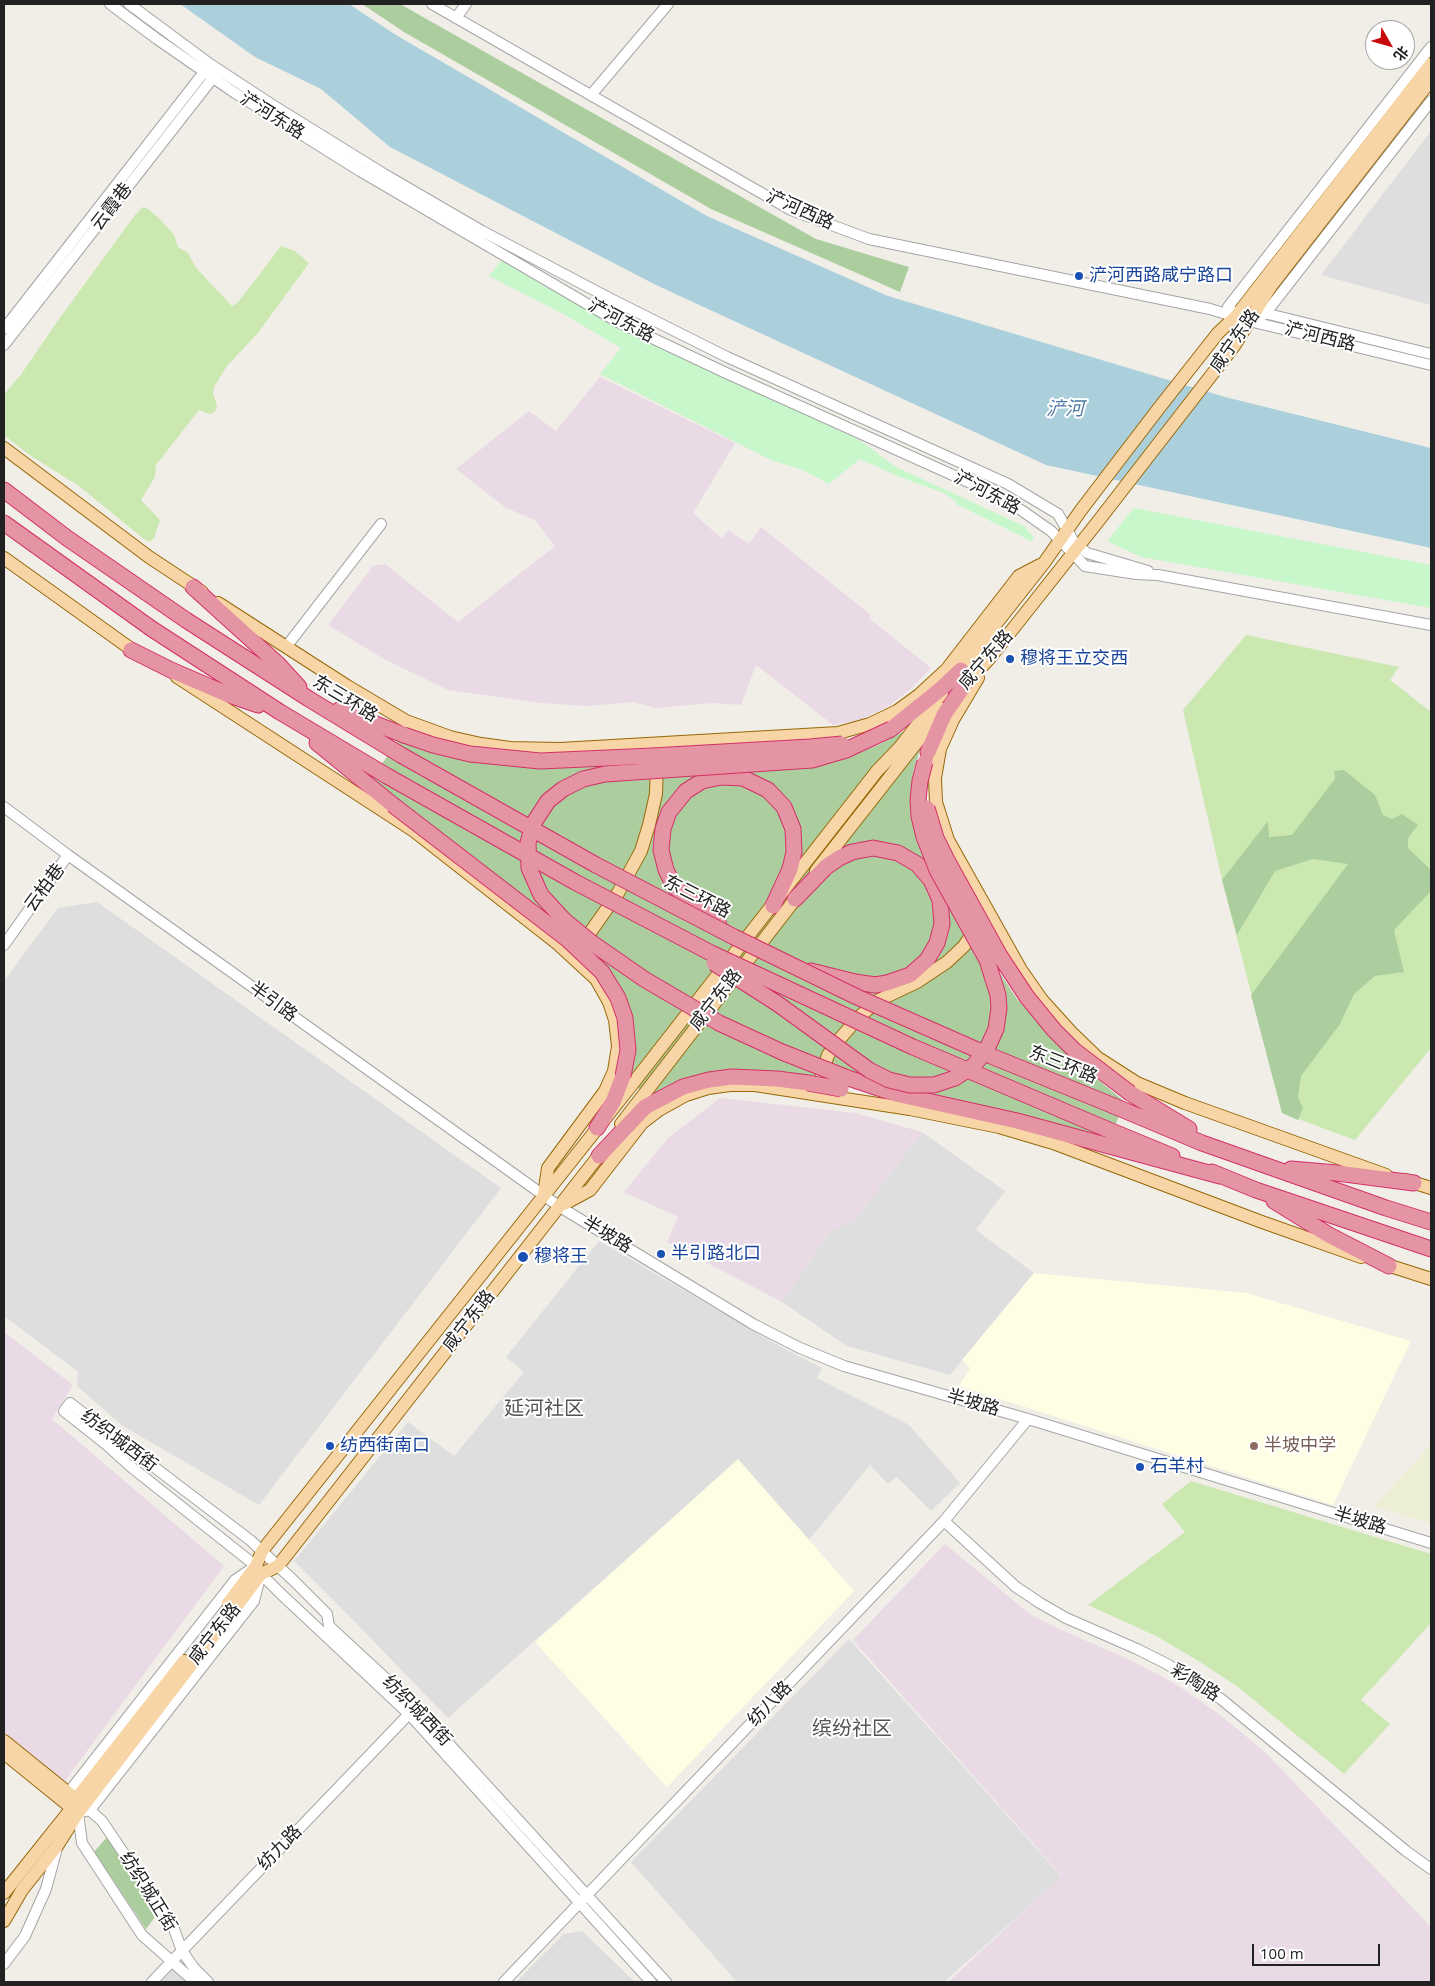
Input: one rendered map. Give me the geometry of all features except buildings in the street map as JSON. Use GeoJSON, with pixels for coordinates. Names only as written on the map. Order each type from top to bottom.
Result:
{"type":"FeatureCollection","features":[{"type":"Feature","properties":{"kind":"highway","name":"东三环路"},"geometry":{"type":"LineString","coordinates":[[4,490],[139,588],[309,699],[401,755],[604,870],[734,937],[856,997],[991,1056],[1232,1153],[1386,1208],[1431,1222]]}},
{"type":"Feature","properties":{"kind":"highway"},"geometry":{"type":"LineString","coordinates":[[4,523],[152,630],[280,712],[387,776],[575,882],[711,953],[913,1048],[1220,1176],[1256,1190],[1431,1248]]}},
{"type":"Feature","properties":{"kind":"highway"},"geometry":{"type":"LineString","coordinates":[[194,586],[278,664],[309,699],[433,745],[470,754],[545,761],[826,746],[856,741],[892,729]]}},
{"type":"Feature","properties":{"kind":"highway"},"geometry":{"type":"LineString","coordinates":[[132,650],[171,670],[228,695],[280,712],[393,805],[571,943],[602,972],[618,998],[625,1018],[628,1050],[623,1076],[613,1102],[597,1128]]}},
{"type":"Feature","properties":{"kind":"highway"},"geometry":{"type":"LineString","coordinates":[[661,927],[778,1004],[864,1066],[883,1077],[903,1084],[926,1086],[948,1081],[961,1075],[978,1061],[990,1044],[998,1022],[999,1001],[995,982],[987,960],[937,870],[924,837],[919,816],[918,800],[920,781],[926,757],[964,675]]}},
{"type":"Feature","properties":{"kind":"highway"},"geometry":{"type":"LineString","coordinates":[[964,675],[892,729],[859,745],[831,755],[812,760],[605,774],[583,779],[563,788],[548,801],[533,824],[528,843],[529,868],[541,895],[560,916],[592,942],[644,979],[719,1023],[843,1083],[1067,1134],[1220,1176]]}},
{"type":"Feature","properties":{"kind":"highway"},"geometry":{"type":"LineString","coordinates":[[926,757],[924,773],[925,802],[936,838],[1010,972],[1036,1008],[1065,1042],[1108,1078],[1232,1153]]}},
{"type":"Feature","properties":{"kind":"highway"},"geometry":{"type":"LineString","coordinates":[[734,937],[688,899],[668,876],[662,855],[661,839],[666,818],[676,801],[691,787],[708,779],[733,777],[758,784],[777,798],[790,818],[794,834],[792,861],[773,906]]}},
{"type":"Feature","properties":{"kind":"highway"},"geometry":{"type":"LineString","coordinates":[[795,899],[826,867],[839,858],[862,849],[882,849],[903,855],[917,864],[929,876],[937,889],[942,906],[942,924],[938,943],[917,971],[905,978],[875,985],[795,967]]}},
{"type":"Feature","properties":{"kind":"highway"},"geometry":{"type":"LineString","coordinates":[[599,1156],[646,1107],[683,1087],[732,1077],[777,1079],[813,1088],[843,1083]]}},
{"type":"Feature","properties":{"kind":"highway"},"geometry":{"type":"LineString","coordinates":[[1275,1168],[1337,1173],[1414,1183]]}},
{"type":"Feature","properties":{"kind":"highway"},"geometry":{"type":"LineString","coordinates":[[1256,1190],[1329,1235],[1389,1266]]}},
{"type":"Feature","properties":{"kind":"main road","name":"咸宁东路"},"geometry":{"type":"LineString","coordinates":[[4,1921],[22,1890],[57,1846],[76,1804],[147,1707],[259,1570],[278,1566],[560,1206],[599,1156],[638,1100],[926,731],[1081,510],[1235,310],[1431,64]]}},
{"type":"Feature","properties":{"kind":"main road","name":"咸宁东路"},"geometry":{"type":"LineString","coordinates":[[4,1893],[259,1570],[262,1552],[773,906],[877,771],[964,675],[990,659],[1076,550],[1257,315],[1271,286],[1431,80]]}},
{"type":"Feature","properties":{"kind":"main road"},"geometry":{"type":"LineString","coordinates":[[4,448],[149,557],[286,647],[406,721],[450,737],[481,744],[524,749],[560,749],[821,735],[848,731],[870,724],[897,711],[919,695],[945,671]]}},
{"type":"Feature","properties":{"kind":"main road"},"geometry":{"type":"LineString","coordinates":[[4,558],[132,650],[414,831],[573,956],[596,979],[609,1002],[616,1026],[617,1059],[612,1078],[605,1091],[548,1168],[544,1195]]}},
{"type":"Feature","properties":{"kind":"main road"},"geometry":{"type":"LineString","coordinates":[[877,771],[945,671],[1019,576],[1044,563]]}},
{"type":"Feature","properties":{"kind":"main road"},"geometry":{"type":"LineString","coordinates":[[990,659],[957,712],[945,736],[938,756],[935,778],[936,802],[941,824],[948,840],[1021,970],[1042,1000],[1078,1039],[1120,1074],[1143,1086],[1358,1166],[1431,1188]]}},
{"type":"Feature","properties":{"kind":"main road"},"geometry":{"type":"LineString","coordinates":[[573,956],[615,898],[631,871],[642,846],[656,794],[657,744]]}},
{"type":"Feature","properties":{"kind":"main road"},"geometry":{"type":"LineString","coordinates":[[813,1088],[828,1055],[857,1019],[877,1001],[926,976],[953,957],[968,941],[988,911]]}},
{"type":"Feature","properties":{"kind":"main road"},"geometry":{"type":"LineString","coordinates":[[560,1206],[590,1190],[626,1143],[650,1116],[686,1095],[708,1088],[746,1084],[813,1088],[966,1120],[1040,1139],[1262,1222],[1431,1279]]}},
{"type":"Feature","properties":{"kind":"main road"},"geometry":{"type":"LineString","coordinates":[[4,1742],[76,1804]]}},
{"type":"Feature","properties":{"kind":"main road"},"geometry":{"type":"LineString","coordinates":[[4,1753],[76,1804]]}},
{"type":"Feature","properties":{"kind":"street","name":"浐河东路"},"geometry":{"type":"LineString","coordinates":[[110,4],[360,171],[618,322],[724,372],[972,483],[1064,535],[1076,550],[1082,563],[1090,567],[1136,574],[1158,575],[1431,625]]}},
{"type":"Feature","properties":{"kind":"street","name":"浐河东路"},"geometry":{"type":"LineString","coordinates":[[129,4],[212,71],[482,231],[727,357],[1008,484],[1053,510],[1062,520],[1064,535]]}},
{"type":"Feature","properties":{"kind":"street","name":"浐河西路"},"geometry":{"type":"LineString","coordinates":[[432,4],[791,210],[869,239],[1210,309],[1235,310],[1431,354]]}},
{"type":"Feature","properties":{"kind":"street"},"geometry":{"type":"LineString","coordinates":[[456,18],[466,4]]}},
{"type":"Feature","properties":{"kind":"street"},"geometry":{"type":"LineString","coordinates":[[592,95],[668,4]]}},
{"type":"Feature","properties":{"kind":"street"},"geometry":{"type":"LineString","coordinates":[[1235,310],[1431,47]]}},
{"type":"Feature","properties":{"kind":"street","name":"云霞巷"},"geometry":{"type":"LineString","coordinates":[[4,329],[212,71]]}},
{"type":"Feature","properties":{"kind":"street","name":"云霞巷"},"geometry":{"type":"LineString","coordinates":[[4,345],[212,71]]}},
{"type":"Feature","properties":{"kind":"street"},"geometry":{"type":"LineString","coordinates":[[1257,315],[1431,101]]}},
{"type":"Feature","properties":{"kind":"street","name":"浐河西路"},"geometry":{"type":"LineString","coordinates":[[1257,315],[1431,365]]}},
{"type":"Feature","properties":{"kind":"street"},"geometry":{"type":"LineString","coordinates":[[286,647],[381,524]]}},
{"type":"Feature","properties":{"kind":"street","name":"半引路"},"geometry":{"type":"LineString","coordinates":[[4,808],[68,856],[544,1195]]}},
{"type":"Feature","properties":{"kind":"street","name":"云柏巷"},"geometry":{"type":"LineString","coordinates":[[4,945],[68,856]]}},
{"type":"Feature","properties":{"kind":"street","name":"半坡路"},"geometry":{"type":"LineString","coordinates":[[544,1195],[753,1324],[800,1348],[844,1366],[1028,1419],[1431,1543]]}},
{"type":"Feature","properties":{"kind":"street","name":"纺织城西街"},"geometry":{"type":"LineString","coordinates":[[651,1982],[583,1899],[410,1700],[330,1626],[327,1614],[262,1552],[70,1403],[64,1411],[259,1570],[409,1714],[583,1899],[666,1982]]}},
{"type":"Feature","properties":{"kind":"street","name":"纺八路"},"geometry":{"type":"LineString","coordinates":[[504,1982],[944,1521],[1028,1419]]}},
{"type":"Feature","properties":{"kind":"street","name":"彩陶路"},"geometry":{"type":"LineString","coordinates":[[944,1521],[1016,1588],[1040,1604],[1074,1622],[1159,1660],[1221,1699],[1252,1722],[1406,1851],[1431,1869]]}},
{"type":"Feature","properties":{"kind":"street"},"geometry":{"type":"LineString","coordinates":[[76,1804],[122,1724],[234,1580],[259,1570]]}},
{"type":"Feature","properties":{"kind":"street"},"geometry":{"type":"LineString","coordinates":[[122,1724],[147,1707]]}},
{"type":"Feature","properties":{"kind":"street","name":"纺九路"},"geometry":{"type":"LineString","coordinates":[[152,1982],[409,1714]]}},
{"type":"Feature","properties":{"kind":"street","name":"纺织城正街"},"geometry":{"type":"LineString","coordinates":[[76,1804],[102,1821],[172,1926],[182,1951],[194,1968],[208,1982]]}},
{"type":"Feature","properties":{"kind":"street","name":"纺织城正街"},"geometry":{"type":"LineString","coordinates":[[76,1804],[82,1843],[142,1935],[194,1982]]}},
{"type":"Feature","properties":{"kind":"street"},"geometry":{"type":"LineString","coordinates":[[4,1964],[25,1936],[46,1889],[57,1846]]}},
{"type":"Feature","properties":{"kind":"shaded area"},"geometry":{"type":"Polygon","coordinates":[[[1431,131],[1431,305],[1321,275],[1431,131]]]}},
{"type":"Feature","properties":{"kind":"shaded area"},"geometry":{"type":"Polygon","coordinates":[[[600,377],[735,443],[693,513],[722,539],[728,530],[749,544],[761,527],[871,615],[869,618],[931,668],[912,688],[889,706],[860,720],[833,725],[756,665],[741,705],[712,703],[656,708],[633,702],[589,706],[541,703],[448,690],[384,659],[328,625],[373,566],[385,564],[458,622],[555,546],[535,520],[506,508],[456,469],[529,411],[556,431],[600,377]]]}},
{"type":"Feature","properties":{"kind":"shaded area"},"geometry":{"type":"Polygon","coordinates":[[[97,902],[501,1188],[259,1505],[123,1426],[77,1386],[78,1372],[4,1316],[4,981],[58,908],[97,902]]]}},
{"type":"Feature","properties":{"kind":"shaded area"},"geometry":{"type":"Polygon","coordinates":[[[720,1098],[855,1113],[922,1132],[854,1221],[831,1230],[782,1302],[667,1242],[678,1217],[624,1192],[668,1138],[720,1098]]]}},
{"type":"Feature","properties":{"kind":"shaded area"},"geometry":{"type":"Polygon","coordinates":[[[922,1132],[1005,1191],[976,1230],[1034,1273],[950,1375],[847,1346],[782,1302],[831,1230],[854,1221],[922,1132]]]}},
{"type":"Feature","properties":{"kind":"shaded area"},"geometry":{"type":"Polygon","coordinates":[[[599,1241],[785,1349],[822,1368],[817,1378],[909,1425],[960,1483],[931,1511],[897,1477],[888,1484],[870,1465],[809,1540],[738,1460],[448,1718],[294,1561],[408,1422],[454,1456],[524,1372],[506,1357],[599,1241]]]}},
{"type":"Feature","properties":{"kind":"shaded area","name":"半坡中学"},"geometry":{"type":"Polygon","coordinates":[[[1034,1273],[1246,1293],[1411,1341],[1333,1505],[959,1386],[970,1368],[962,1360],[1034,1273]]]}},
{"type":"Feature","properties":{"kind":"shaded area"},"geometry":{"type":"Polygon","coordinates":[[[4,1332],[73,1385],[52,1419],[224,1566],[64,1782],[4,1733],[4,1332]]]}},
{"type":"Feature","properties":{"kind":"shaded area"},"geometry":{"type":"Polygon","coordinates":[[[1431,1444],[1431,1524],[1374,1506],[1431,1444]]]}},
{"type":"Feature","properties":{"kind":"shaded area"},"geometry":{"type":"Polygon","coordinates":[[[738,1459],[854,1591],[667,1787],[535,1642],[738,1459]]]}},
{"type":"Feature","properties":{"kind":"shaded area"},"geometry":{"type":"Polygon","coordinates":[[[945,1544],[1031,1615],[1132,1661],[1174,1683],[1219,1714],[1266,1753],[1431,1927],[1431,1982],[948,1982],[1062,1876],[853,1640],[945,1544]]]}},
{"type":"Feature","properties":{"kind":"shaded area"},"geometry":{"type":"Polygon","coordinates":[[[849,1639],[1062,1877],[944,1982],[737,1982],[631,1862],[849,1639]]]}},
{"type":"Feature","properties":{"kind":"shaded area"},"geometry":{"type":"Polygon","coordinates":[[[582,1931],[635,1982],[516,1982],[564,1934],[582,1931]]]}},
{"type":"Feature","properties":{"kind":"shaded area"},"geometry":{"type":"Polygon","coordinates":[[[173,1967],[189,1982],[159,1982],[173,1967]]]}},
{"type":"Feature","properties":{"kind":"green space"},"geometry":{"type":"Polygon","coordinates":[[[362,4],[400,4],[816,239],[909,267],[900,292],[711,209],[404,32],[362,4]]]}},
{"type":"Feature","properties":{"kind":"green space"},"geometry":{"type":"Polygon","coordinates":[[[143,207],[160,219],[174,235],[178,247],[188,253],[197,269],[232,306],[237,303],[281,246],[295,251],[309,263],[258,333],[227,366],[214,387],[213,393],[217,406],[215,412],[210,414],[199,410],[156,465],[155,477],[141,500],[160,520],[154,538],[150,542],[145,540],[79,486],[28,454],[4,435],[5,393],[20,376],[59,319],[135,215],[143,207]]]}},
{"type":"Feature","properties":{"kind":"green space"},"geometry":{"type":"Polygon","coordinates":[[[502,260],[542,285],[611,321],[732,381],[852,435],[896,467],[1024,526],[1034,538],[1031,541],[956,504],[957,502],[944,493],[897,476],[860,459],[829,484],[801,469],[773,461],[600,374],[621,348],[563,314],[489,276],[502,260]]]}},
{"type":"Feature","properties":{"kind":"green space"},"geometry":{"type":"Polygon","coordinates":[[[1134,508],[1431,565],[1431,608],[1141,557],[1107,541],[1134,508]]]}},
{"type":"Feature","properties":{"kind":"green space"},"geometry":{"type":"Polygon","coordinates":[[[1246,635],[1399,667],[1390,680],[1431,712],[1431,1048],[1355,1140],[1282,1113],[1222,880],[1183,710],[1246,635]]]}},
{"type":"Feature","properties":{"kind":"green space"},"geometry":{"type":"Polygon","coordinates":[[[904,731],[921,746],[913,773],[912,793],[997,969],[1017,999],[1066,1053],[1125,1102],[1109,1140],[840,1084],[772,1075],[651,1097],[626,1080],[625,1005],[370,781],[399,739],[848,757],[878,745],[904,731]]]}},
{"type":"Feature","properties":{"kind":"green space"},"geometry":{"type":"Polygon","coordinates":[[[1344,770],[1375,795],[1383,815],[1392,819],[1402,814],[1418,825],[1408,838],[1408,848],[1431,870],[1430,892],[1394,930],[1404,972],[1375,976],[1354,994],[1340,1024],[1301,1076],[1298,1097],[1303,1108],[1298,1120],[1282,1113],[1251,995],[1348,864],[1313,859],[1275,871],[1237,935],[1222,880],[1268,821],[1269,837],[1292,835],[1335,779],[1334,771],[1344,770]]]}},
{"type":"Feature","properties":{"kind":"green space"},"geometry":{"type":"Polygon","coordinates":[[[1191,1481],[1431,1554],[1431,1623],[1361,1700],[1390,1724],[1344,1774],[1238,1687],[1156,1636],[1088,1605],[1185,1532],[1162,1504],[1191,1481]]]}},
{"type":"Feature","properties":{"kind":"green space"},"geometry":{"type":"Polygon","coordinates":[[[107,1837],[158,1913],[146,1929],[94,1852],[107,1837]]]}},
{"type":"Feature","properties":{"kind":"water","name":"浐河"},"geometry":{"type":"Polygon","coordinates":[[[180,4],[349,4],[396,35],[707,216],[888,296],[1225,397],[1431,448],[1431,548],[1046,465],[656,285],[390,147],[321,89],[255,57],[180,4]]]}},
{"type":"Feature","properties":{"kind":"place","name":"浐河西路咸宁路口"},"geometry":{"type":"Point","coordinates":[1079,276]}},
{"type":"Feature","properties":{"kind":"place","name":"穆将王立交西"},"geometry":{"type":"Point","coordinates":[1010,659]}},
{"type":"Feature","properties":{"kind":"place","name":"半引路北口"},"geometry":{"type":"Point","coordinates":[661,1254]}},
{"type":"Feature","properties":{"kind":"place","name":"穆将王"},"geometry":{"type":"Point","coordinates":[523,1257]}},
{"type":"Feature","properties":{"kind":"place","name":"纺西街南口"},"geometry":{"type":"Point","coordinates":[330,1446]}},
{"type":"Feature","properties":{"kind":"place","name":"半坡中学"},"geometry":{"type":"Point","coordinates":[1254,1446]}},
{"type":"Feature","properties":{"kind":"place","name":"石羊村"},"geometry":{"type":"Point","coordinates":[1140,1467]}},
{"type":"Feature","properties":{"kind":"district","name":"延河社区"},"geometry":{"type":"Point","coordinates":[544,1409]}},
{"type":"Feature","properties":{"kind":"district","name":"缤纷社区"},"geometry":{"type":"Point","coordinates":[852,1729]}}]}
